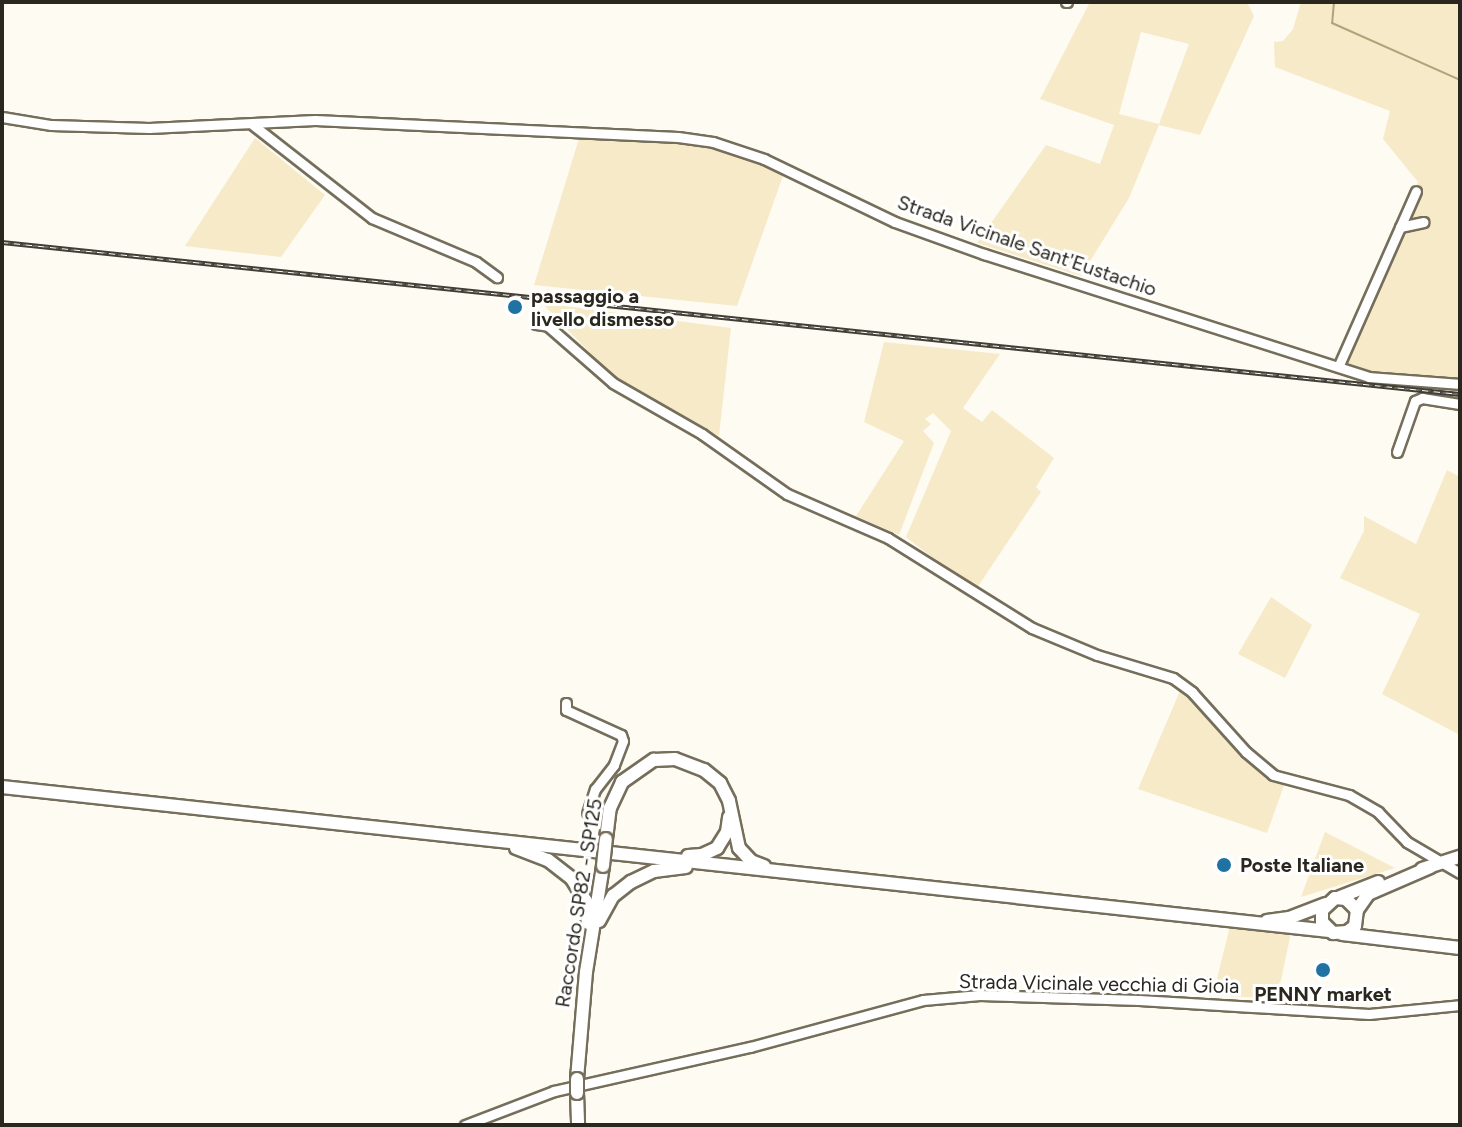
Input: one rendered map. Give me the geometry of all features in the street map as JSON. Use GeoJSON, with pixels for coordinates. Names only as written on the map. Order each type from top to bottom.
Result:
{"type":"FeatureCollection","features":[{"type":"Feature","properties":{"kind":"main road","name":"Raccordo SP82 - SP125"},"geometry":{"type":"LineString","coordinates":[[578,1125],[577,1079],[587,962],[606,839],[617,790],[634,770],[654,760],[675,759],[704,770],[724,788],[730,810]]}},
{"type":"Feature","properties":{"kind":"main road"},"geometry":{"type":"LineString","coordinates":[[2,787],[1460,948]]}},
{"type":"Feature","properties":{"kind":"main road"},"geometry":{"type":"LineString","coordinates":[[629,856],[709,853],[724,841],[730,810]]}},
{"type":"Feature","properties":{"kind":"main road"},"geometry":{"type":"LineString","coordinates":[[730,810],[736,839],[744,854],[758,865],[803,875]]}},
{"type":"Feature","properties":{"kind":"main road"},"geometry":{"type":"LineString","coordinates":[[496,841],[548,860],[580,889],[588,916],[587,962]]}},
{"type":"Feature","properties":{"kind":"main road"},"geometry":{"type":"LineString","coordinates":[[1336,933],[1355,926],[1357,913],[1374,889],[1460,857]]}},
{"type":"Feature","properties":{"kind":"main road"},"geometry":{"type":"LineString","coordinates":[[587,962],[601,916],[622,888],[654,871],[723,865]]}},
{"type":"Feature","properties":{"kind":"main road"},"geometry":{"type":"LineString","coordinates":[[1209,921],[1289,918],[1388,878],[1436,865]]}},
{"type":"Feature","properties":{"kind":"main road"},"geometry":{"type":"LineString","coordinates":[[1340,897],[1350,901],[1370,931],[1397,942]]}},
{"type":"Feature","properties":{"kind":"main road"},"geometry":{"type":"LineString","coordinates":[[1325,904],[1321,916],[1336,933]]}},
{"type":"Feature","properties":{"kind":"street","name":"Strada Vicinale Sant'Eustachio"},"geometry":{"type":"LineString","coordinates":[[2,117],[51,125],[108,127],[253,125],[315,120],[678,137],[713,142],[764,159],[841,198],[928,235],[1369,377],[1460,384]]}},
{"type":"Feature","properties":{"kind":"street"},"geometry":{"type":"LineString","coordinates":[[253,125],[372,218],[476,262],[497,277]]}},
{"type":"Feature","properties":{"kind":"street"},"geometry":{"type":"LineString","coordinates":[[1339,365],[1416,191]]}},
{"type":"Feature","properties":{"kind":"street"},"geometry":{"type":"LineString","coordinates":[[1400,227],[1423,222]]}},
{"type":"Feature","properties":{"kind":"street"},"geometry":{"type":"LineString","coordinates":[[536,324],[548,326],[613,383],[702,434],[787,494],[888,538],[1032,628],[1097,655],[1173,678],[1192,692],[1246,752],[1273,775],[1349,795],[1378,812],[1407,842],[1436,865],[1460,873]]}},
{"type":"Feature","properties":{"kind":"street"},"geometry":{"type":"LineString","coordinates":[[1397,452],[1415,401],[1422,398],[1460,404]]}},
{"type":"Feature","properties":{"kind":"street"},"geometry":{"type":"LineString","coordinates":[[566,703],[566,710],[621,735],[623,741],[614,765],[595,789],[587,813]]}},
{"type":"Feature","properties":{"kind":"street","name":"Strada Vicinale vecchia di Gioia"},"geometry":{"type":"LineString","coordinates":[[465,1125],[554,1091],[750,1047],[923,1000],[980,995],[1139,1000],[1369,1014],[1460,1005]]}},
{"type":"Feature","properties":{"kind":"shaded area"},"geometry":{"type":"Polygon","coordinates":[[[1090,2],[1247,2],[1254,16],[1200,135],[1159,125],[1129,198],[1081,276],[977,243],[1046,145],[1100,164],[1114,125],[1040,99],[1090,2]],[[1141,32],[1119,114],[1159,124],[1189,44],[1141,32]]]}},
{"type":"Feature","properties":{"kind":"shaded area"},"geometry":{"type":"Polygon","coordinates":[[[1301,2],[1460,2],[1460,382],[1387,375],[1341,363],[1418,182],[1383,139],[1390,111],[1275,67],[1274,42],[1283,41],[1293,29],[1301,2]]]}},
{"type":"Feature","properties":{"kind":"shaded area"},"geometry":{"type":"Polygon","coordinates":[[[581,132],[723,144],[785,170],[737,306],[534,285],[581,132]]]}},
{"type":"Feature","properties":{"kind":"shaded area"},"geometry":{"type":"Polygon","coordinates":[[[255,138],[325,195],[281,257],[185,246],[255,138]]]}},
{"type":"Feature","properties":{"kind":"shaded area"},"geometry":{"type":"Polygon","coordinates":[[[542,303],[731,328],[719,436],[616,380],[542,303]]]}},
{"type":"Feature","properties":{"kind":"shaded area"},"geometry":{"type":"Polygon","coordinates":[[[884,342],[1000,354],[963,408],[982,422],[992,410],[1054,458],[1036,487],[1041,492],[975,591],[906,537],[951,431],[933,413],[925,419],[931,424],[923,431],[934,443],[899,535],[856,516],[904,441],[864,422],[884,342]]]}},
{"type":"Feature","properties":{"kind":"shaded area"},"geometry":{"type":"Polygon","coordinates":[[[1447,470],[1460,477],[1460,735],[1382,694],[1420,614],[1340,578],[1364,531],[1364,516],[1416,544],[1447,470]]]}},
{"type":"Feature","properties":{"kind":"shaded area"},"geometry":{"type":"Polygon","coordinates":[[[1271,597],[1312,625],[1285,678],[1238,654],[1271,597]]]}},
{"type":"Feature","properties":{"kind":"shaded area"},"geometry":{"type":"Polygon","coordinates":[[[1183,684],[1242,748],[1286,780],[1267,833],[1138,789],[1183,684]]]}},
{"type":"Feature","properties":{"kind":"shaded area"},"geometry":{"type":"Polygon","coordinates":[[[1325,832],[1395,868],[1301,897],[1325,832]]]}},
{"type":"Feature","properties":{"kind":"shaded area"},"geometry":{"type":"Polygon","coordinates":[[[1230,926],[1292,928],[1277,999],[1213,995],[1230,926]]]}},
{"type":"Feature","properties":{"kind":"waterway"},"geometry":{"type":"LineString","coordinates":[[1334,2],[1332,23],[1460,80]]}},
{"type":"Feature","properties":{"kind":"railway"},"geometry":{"type":"LineString","coordinates":[[2,242],[1460,394]]}},
{"type":"Feature","properties":{"kind":"place","name":"passaggio a livello dismesso"},"geometry":{"type":"Point","coordinates":[515,307]}},
{"type":"Feature","properties":{"kind":"place","name":"Poste Italiane"},"geometry":{"type":"Point","coordinates":[1224,865]}},
{"type":"Feature","properties":{"kind":"place","name":"PENNY market"},"geometry":{"type":"Point","coordinates":[1323,970]}}]}
